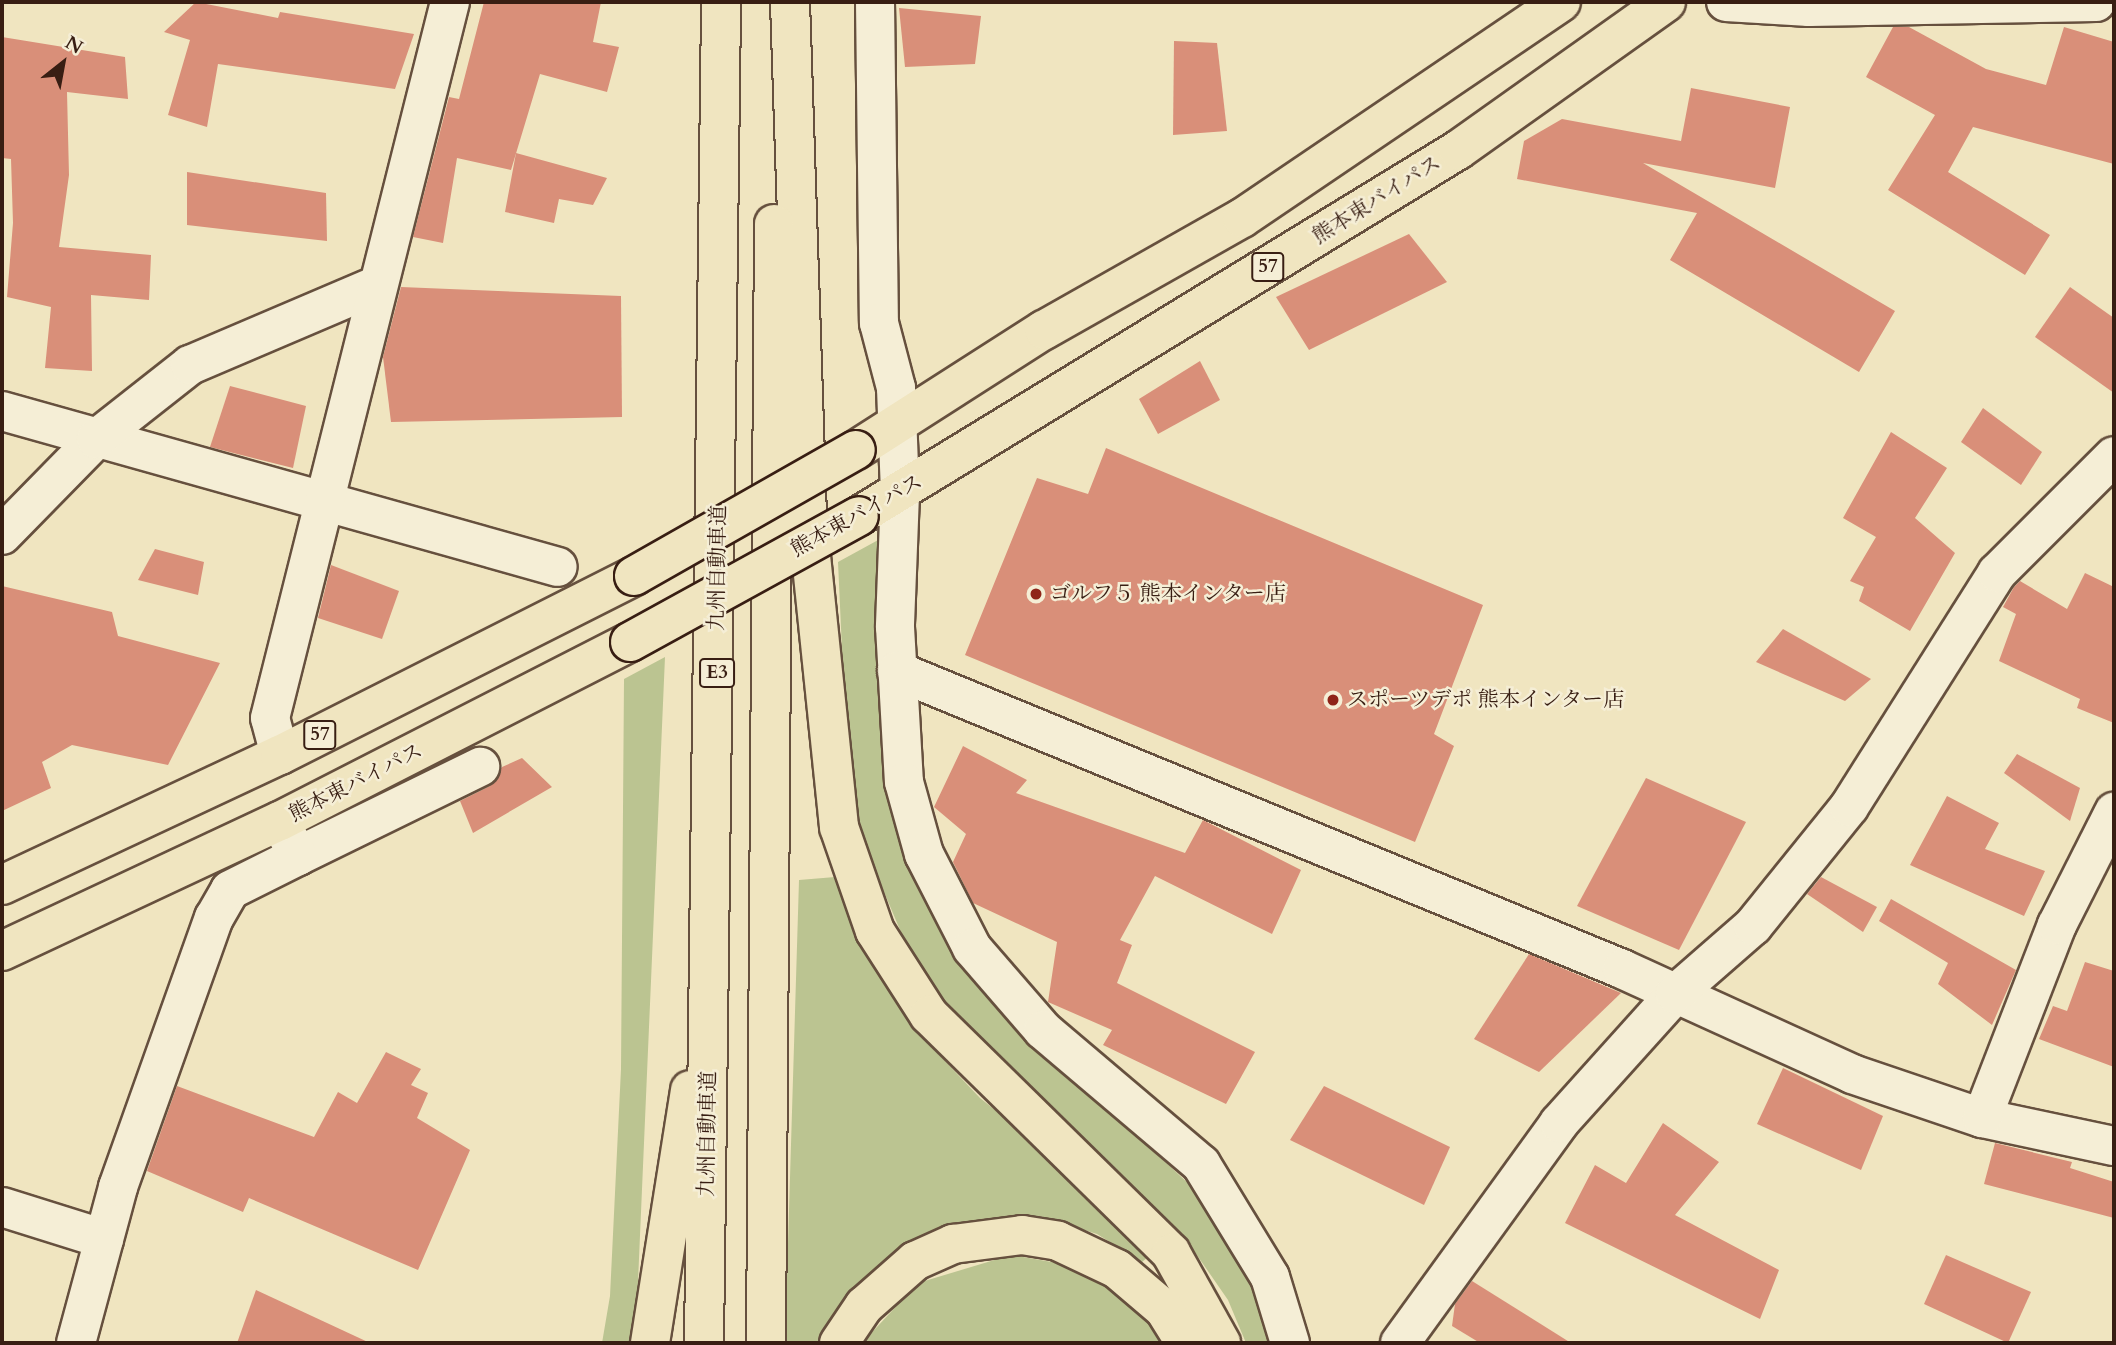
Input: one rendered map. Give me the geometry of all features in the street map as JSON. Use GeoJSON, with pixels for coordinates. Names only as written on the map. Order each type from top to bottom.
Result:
{"type":"FeatureCollection","features":[{"type":"Feature","properties":{"kind":"highway","name":"九州自動車道"},"geometry":{"type":"LineString","coordinates":[[705,1343],[720,2]]}},
{"type":"Feature","properties":{"kind":"highway"},"geometry":{"type":"LineString","coordinates":[[766,1343],[775,2]]}},
{"type":"Feature","properties":{"kind":"highway"},"geometry":{"type":"LineString","coordinates":[[790,2],[807,517],[839,827],[875,931],[929,1015],[1171,1253],[1221,1343]]}},
{"type":"Feature","properties":{"kind":"highway","name":"57"},"geometry":{"type":"LineString","coordinates":[[2,885],[279,755],[634,576],[897,427],[1044,330],[1242,218],[1561,2]]}},
{"type":"Feature","properties":{"kind":"highway","name":"熊本東バイパス"},"geometry":{"type":"LineString","coordinates":[[2,951],[280,821],[630,642],[900,494],[1458,150],[1666,2]]}},
{"type":"Feature","properties":{"kind":"highway"},"geometry":{"type":"LineString","coordinates":[[650,1343],[710,982]]}},
{"type":"Feature","properties":{"kind":"highway"},"geometry":{"type":"LineString","coordinates":[[839,1343],[864,1306],[915,1261],[953,1244],[1022,1235],[1058,1241],[1117,1269],[1164,1310],[1185,1343]]}},
{"type":"Feature","properties":{"kind":"street"},"geometry":{"type":"LineString","coordinates":[[279,755],[270,718],[328,502],[375,286],[450,2]]}},
{"type":"Feature","properties":{"kind":"street"},"geometry":{"type":"LineString","coordinates":[[875,2],[879,324],[896,388],[900,494],[897,671],[904,782],[924,854],[971,948],[1043,1030],[1201,1164],[1270,1277],[1290,1343]]}},
{"type":"Feature","properties":{"kind":"street"},"geometry":{"type":"LineString","coordinates":[[1726,2],[1809,7],[2095,2]]}},
{"type":"Feature","properties":{"kind":"street"},"geometry":{"type":"LineString","coordinates":[[2,535],[96,439],[190,365],[375,286]]}},
{"type":"Feature","properties":{"kind":"street"},"geometry":{"type":"LineString","coordinates":[[2,411],[558,566]]}},
{"type":"Feature","properties":{"kind":"street"},"geometry":{"type":"LineString","coordinates":[[1399,1343],[1559,1123],[1675,994],[1753,926],[1849,807],[1997,573],[2114,456]]}},
{"type":"Feature","properties":{"kind":"street"},"geometry":{"type":"LineString","coordinates":[[897,671],[1675,994],[1852,1074],[1982,1118],[2114,1146]]}},
{"type":"Feature","properties":{"kind":"street"},"geometry":{"type":"LineString","coordinates":[[76,1343],[104,1240],[214,918],[230,890],[480,767]]}},
{"type":"Feature","properties":{"kind":"street"},"geometry":{"type":"LineString","coordinates":[[1982,1118],[2057,925],[2114,812]]}},
{"type":"Feature","properties":{"kind":"street"},"geometry":{"type":"LineString","coordinates":[[280,821],[298,856]]}},
{"type":"Feature","properties":{"kind":"street"},"geometry":{"type":"LineString","coordinates":[[2,1207],[104,1240]]}},
{"type":"Feature","properties":{"kind":"green space"},"geometry":{"type":"Polygon","coordinates":[[[880,539],[885,750],[1055,1059],[1191,1186],[1238,1245],[1279,1343],[1246,1343],[1228,1300],[1183,1235],[962,1031],[906,944],[862,840],[846,738],[838,562],[880,539]]]}},
{"type":"Feature","properties":{"kind":"green space"},"geometry":{"type":"Polygon","coordinates":[[[665,657],[637,1305],[632,1343],[602,1343],[610,1296],[621,1069],[624,679],[665,657]]]}},
{"type":"Feature","properties":{"kind":"green space"},"geometry":{"type":"Polygon","coordinates":[[[835,877],[886,985],[927,1042],[980,1098],[1087,1184],[1154,1252],[1142,1262],[1097,1234],[1040,1216],[946,1228],[851,1294],[817,1343],[785,1343],[799,880],[835,877]]]}},
{"type":"Feature","properties":{"kind":"green space"},"geometry":{"type":"Polygon","coordinates":[[[1011,1255],[1080,1267],[1129,1299],[1165,1343],[862,1343],[918,1283],[1011,1255]]]}},
{"type":"Feature","properties":{"kind":"building"},"geometry":{"type":"Polygon","coordinates":[[[196,2],[278,18],[280,12],[414,34],[395,89],[218,64],[207,127],[168,115],[190,40],[164,32],[196,2]]]}},
{"type":"Feature","properties":{"kind":"building"},"geometry":{"type":"Polygon","coordinates":[[[484,2],[601,2],[593,42],[619,47],[607,92],[540,74],[511,170],[457,158],[443,243],[413,237],[449,97],[459,99],[484,2]]]}},
{"type":"Feature","properties":{"kind":"building"},"geometry":{"type":"Polygon","coordinates":[[[899,8],[981,16],[975,64],[905,67],[899,8]]]}},
{"type":"Feature","properties":{"kind":"building"},"geometry":{"type":"Polygon","coordinates":[[[1893,27],[1909,27],[1986,69],[2046,85],[2064,27],[2114,42],[2114,164],[1973,127],[1948,172],[2050,235],[2025,275],[1888,190],[1935,115],[1866,77],[1893,27]]]}},
{"type":"Feature","properties":{"kind":"building"},"geometry":{"type":"Polygon","coordinates":[[[2,37],[125,57],[128,99],[67,92],[69,175],[59,247],[151,255],[149,300],[91,295],[92,371],[45,368],[51,307],[7,297],[13,223],[11,159],[2,158],[2,37]]]}},
{"type":"Feature","properties":{"kind":"building"},"geometry":{"type":"Polygon","coordinates":[[[1174,41],[1217,43],[1227,131],[1173,135],[1174,41]]]}},
{"type":"Feature","properties":{"kind":"building"},"geometry":{"type":"Polygon","coordinates":[[[1691,88],[1790,107],[1775,188],[1643,163],[1895,311],[1859,372],[1670,260],[1697,213],[1517,179],[1524,141],[1562,119],[1681,141],[1691,88]]]}},
{"type":"Feature","properties":{"kind":"building"},"geometry":{"type":"Polygon","coordinates":[[[516,153],[607,178],[593,205],[559,199],[554,223],[505,212],[516,153]]]}},
{"type":"Feature","properties":{"kind":"building"},"geometry":{"type":"Polygon","coordinates":[[[187,172],[326,193],[327,241],[187,225],[187,172]]]}},
{"type":"Feature","properties":{"kind":"building"},"geometry":{"type":"Polygon","coordinates":[[[1409,234],[1447,282],[1309,350],[1276,297],[1409,234]]]}},
{"type":"Feature","properties":{"kind":"building"},"geometry":{"type":"Polygon","coordinates":[[[401,287],[621,296],[622,417],[391,422],[383,357],[401,287]]]}},
{"type":"Feature","properties":{"kind":"building"},"geometry":{"type":"Polygon","coordinates":[[[2070,287],[2114,318],[2114,393],[2035,337],[2070,287]]]}},
{"type":"Feature","properties":{"kind":"building"},"geometry":{"type":"Polygon","coordinates":[[[1200,361],[1220,400],[1158,434],[1139,399],[1200,361]]]}},
{"type":"Feature","properties":{"kind":"building"},"geometry":{"type":"Polygon","coordinates":[[[230,386],[306,406],[293,468],[210,447],[230,386]]]}},
{"type":"Feature","properties":{"kind":"building"},"geometry":{"type":"Polygon","coordinates":[[[1983,408],[2042,452],[2021,485],[1961,442],[1983,408]]]}},
{"type":"Feature","properties":{"kind":"building"},"geometry":{"type":"Polygon","coordinates":[[[1891,432],[1947,468],[1915,518],[1955,553],[1910,631],[1859,601],[1864,587],[1850,581],[1876,537],[1843,518],[1891,432]]]}},
{"type":"Feature","properties":{"kind":"building"},"geometry":{"type":"Polygon","coordinates":[[[1106,448],[1483,605],[1434,734],[1454,746],[1415,842],[965,655],[1037,478],[1088,494],[1106,448]]]}},
{"type":"Feature","properties":{"kind":"building"},"geometry":{"type":"Polygon","coordinates":[[[155,549],[204,562],[198,595],[138,580],[155,549]]]}},
{"type":"Feature","properties":{"kind":"building"},"geometry":{"type":"Polygon","coordinates":[[[331,565],[399,591],[382,639],[318,618],[331,565]]]}},
{"type":"Feature","properties":{"kind":"building"},"geometry":{"type":"Polygon","coordinates":[[[2085,573],[2114,587],[2114,723],[2077,708],[2080,699],[1999,661],[2016,614],[2003,607],[2014,587],[2020,581],[2067,609],[2085,573]]]}},
{"type":"Feature","properties":{"kind":"building"},"geometry":{"type":"Polygon","coordinates":[[[2,586],[112,612],[118,636],[220,663],[168,765],[72,745],[42,762],[51,788],[2,811],[2,586]]]}},
{"type":"Feature","properties":{"kind":"building"},"geometry":{"type":"Polygon","coordinates":[[[1783,629],[1871,679],[1845,701],[1756,662],[1783,629]]]}},
{"type":"Feature","properties":{"kind":"building"},"geometry":{"type":"Polygon","coordinates":[[[963,746],[1027,780],[1016,793],[1185,853],[1203,820],[1301,870],[1272,934],[1155,876],[1120,940],[1132,945],[1117,983],[1255,1052],[1226,1104],[1103,1045],[1112,1030],[1048,1002],[1057,942],[973,903],[953,862],[966,834],[934,807],[963,746]]]}},
{"type":"Feature","properties":{"kind":"building"},"geometry":{"type":"Polygon","coordinates":[[[2017,754],[2080,788],[2070,821],[2004,773],[2017,754]]]}},
{"type":"Feature","properties":{"kind":"building"},"geometry":{"type":"Polygon","coordinates":[[[522,758],[552,787],[473,833],[460,801],[490,786],[502,767],[522,758]]]}},
{"type":"Feature","properties":{"kind":"building"},"geometry":{"type":"Polygon","coordinates":[[[1646,778],[1746,822],[1679,950],[1577,906],[1646,778]]]}},
{"type":"Feature","properties":{"kind":"building"},"geometry":{"type":"Polygon","coordinates":[[[1947,796],[1999,823],[1985,849],[2045,871],[2024,916],[1910,865],[1947,796]]]}},
{"type":"Feature","properties":{"kind":"building"},"geometry":{"type":"Polygon","coordinates":[[[1821,877],[1877,907],[1863,932],[1807,894],[1821,877]]]}},
{"type":"Feature","properties":{"kind":"building"},"geometry":{"type":"Polygon","coordinates":[[[1891,899],[2016,970],[1992,1025],[1938,984],[1948,963],[1879,921],[1891,899]]]}},
{"type":"Feature","properties":{"kind":"building"},"geometry":{"type":"Polygon","coordinates":[[[1529,954],[1621,993],[1539,1072],[1474,1039],[1529,954]]]}},
{"type":"Feature","properties":{"kind":"building"},"geometry":{"type":"Polygon","coordinates":[[[2085,962],[2114,971],[2114,1067],[2039,1039],[2053,1006],[2067,1011],[2085,962]]]}},
{"type":"Feature","properties":{"kind":"building"},"geometry":{"type":"Polygon","coordinates":[[[386,1052],[421,1069],[411,1085],[428,1093],[417,1118],[470,1150],[418,1270],[249,1198],[243,1212],[147,1171],[177,1086],[314,1137],[338,1092],[357,1103],[386,1052]]]}},
{"type":"Feature","properties":{"kind":"building"},"geometry":{"type":"Polygon","coordinates":[[[1783,1068],[1883,1116],[1861,1170],[1757,1124],[1783,1068]]]}},
{"type":"Feature","properties":{"kind":"building"},"geometry":{"type":"Polygon","coordinates":[[[1324,1086],[1450,1147],[1424,1205],[1290,1140],[1324,1086]]]}},
{"type":"Feature","properties":{"kind":"building"},"geometry":{"type":"Polygon","coordinates":[[[1663,1123],[1719,1162],[1675,1215],[1779,1270],[1760,1319],[1565,1223],[1595,1165],[1626,1183],[1663,1123]]]}},
{"type":"Feature","properties":{"kind":"building"},"geometry":{"type":"Polygon","coordinates":[[[1995,1143],[2072,1162],[2070,1168],[2114,1182],[2114,1218],[1984,1184],[1995,1143]]]}},
{"type":"Feature","properties":{"kind":"building"},"geometry":{"type":"Polygon","coordinates":[[[1946,1255],[2031,1292],[2008,1343],[1924,1304],[1946,1255]]]}},
{"type":"Feature","properties":{"kind":"building"},"geometry":{"type":"Polygon","coordinates":[[[1472,1281],[1571,1343],[1480,1343],[1452,1326],[1455,1304],[1472,1281]]]}},
{"type":"Feature","properties":{"kind":"building"},"geometry":{"type":"Polygon","coordinates":[[[256,1290],[370,1343],[237,1343],[256,1290]]]}},
{"type":"Feature","properties":{"kind":"place","name":"ゴルフ５ 熊本インター店"},"geometry":{"type":"Point","coordinates":[1036,594]}},
{"type":"Feature","properties":{"kind":"place","name":"スポーツデポ 熊本インター店"},"geometry":{"type":"Point","coordinates":[1333,700]}}]}
